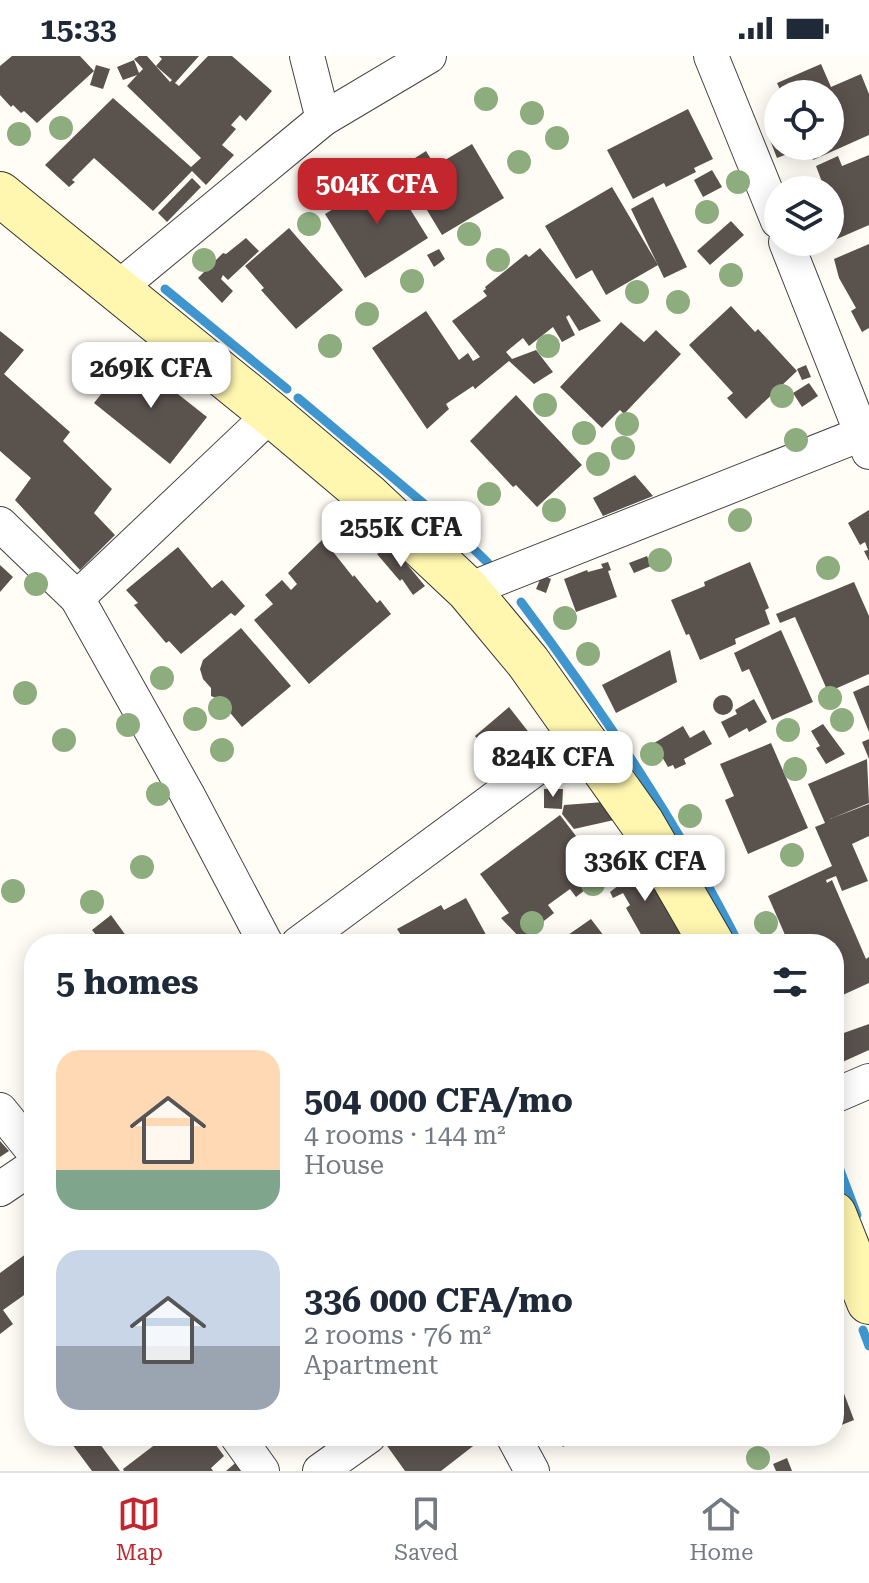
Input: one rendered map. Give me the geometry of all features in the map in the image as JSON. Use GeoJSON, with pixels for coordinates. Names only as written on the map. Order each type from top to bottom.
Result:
{"type":"FeatureCollection","features":[{"type":"Feature","properties":{"kind":"main road"},"geometry":{"type":"LineString","coordinates":[[0,194],[367,495],[468,590],[528,662],[642,823],[706,934]]}},
{"type":"Feature","properties":{"kind":"main road"},"geometry":{"type":"LineString","coordinates":[[844,1239],[869,1302]]}},
{"type":"Feature","properties":{"kind":"street"},"geometry":{"type":"LineString","coordinates":[[307,56],[323,119]]}},
{"type":"Feature","properties":{"kind":"street"},"geometry":{"type":"LineString","coordinates":[[117,289],[323,119],[429,56]]}},
{"type":"Feature","properties":{"kind":"street"},"geometry":{"type":"LineString","coordinates":[[711,56],[764,187]]}},
{"type":"Feature","properties":{"kind":"street"},"geometry":{"type":"LineString","coordinates":[[468,590],[866,439],[792,256]]}},
{"type":"Feature","properties":{"kind":"street"},"geometry":{"type":"LineString","coordinates":[[77,598],[271,414]]}},
{"type":"Feature","properties":{"kind":"street"},"geometry":{"type":"LineString","coordinates":[[0,524],[77,598],[187,794],[261,934]]}},
{"type":"Feature","properties":{"kind":"street"},"geometry":{"type":"LineString","coordinates":[[312,934],[581,735]]}},
{"type":"Feature","properties":{"kind":"street"},"geometry":{"type":"LineString","coordinates":[[844,1092],[869,1081]]}},
{"type":"Feature","properties":{"kind":"street"},"geometry":{"type":"LineString","coordinates":[[0,1110],[24,1140]]}},
{"type":"Feature","properties":{"kind":"street"},"geometry":{"type":"LineString","coordinates":[[0,1189],[24,1173]]}},
{"type":"Feature","properties":{"kind":"street"},"geometry":{"type":"LineString","coordinates":[[244,1446],[262,1471]]}},
{"type":"Feature","properties":{"kind":"street"},"geometry":{"type":"LineString","coordinates":[[320,1471],[355,1446]]}},
{"type":"Feature","properties":{"kind":"street"},"geometry":{"type":"LineString","coordinates":[[518,1446],[532,1471]]}},
{"type":"Feature","properties":{"kind":"building"},"geometry":{"type":"Polygon","coordinates":[[[12,56],[80,56],[94,71],[37,123],[24,111],[21,113],[13,105],[11,107],[0,95],[0,66],[12,56]]]}},
{"type":"Feature","properties":{"kind":"building"},"geometry":{"type":"Polygon","coordinates":[[[147,56],[170,82],[172,80],[156,66],[162,59],[159,56],[199,56],[175,83],[179,86],[208,56],[232,56],[272,91],[246,121],[240,115],[231,125],[236,129],[222,145],[234,155],[206,185],[192,171],[153,211],[94,158],[69,187],[45,165],[113,98],[191,167],[201,158],[127,86],[137,75],[123,80],[117,67],[134,60],[139,73],[143,69],[134,59],[147,56]]]}},
{"type":"Feature","properties":{"kind":"building"},"geometry":{"type":"Polygon","coordinates":[[[821,64],[828,80],[784,80],[821,64]]]}},
{"type":"Feature","properties":{"kind":"building"},"geometry":{"type":"Polygon","coordinates":[[[96,65],[110,69],[103,89],[90,85],[96,65]]]}},
{"type":"Feature","properties":{"kind":"building"},"geometry":{"type":"Polygon","coordinates":[[[861,74],[869,94],[869,135],[844,146],[844,81],[861,74]]]}},
{"type":"Feature","properties":{"kind":"building"},"geometry":{"type":"Polygon","coordinates":[[[688,109],[713,159],[694,168],[696,172],[666,187],[664,183],[633,199],[607,150],[688,109]]]}},
{"type":"Feature","properties":{"kind":"building"},"geometry":{"type":"Polygon","coordinates":[[[472,144],[504,198],[442,235],[401,167],[426,151],[435,166],[472,144]]]}},
{"type":"Feature","properties":{"kind":"building"},"geometry":{"type":"Polygon","coordinates":[[[869,155],[869,225],[844,236],[844,176],[820,176],[816,166],[829,160],[840,160],[842,166],[869,155]]]}},
{"type":"Feature","properties":{"kind":"building"},"geometry":{"type":"Polygon","coordinates":[[[712,170],[722,187],[703,197],[694,180],[712,170]]]}},
{"type":"Feature","properties":{"kind":"building"},"geometry":{"type":"Polygon","coordinates":[[[389,175],[428,238],[365,278],[325,214],[389,175]]]}},
{"type":"Feature","properties":{"kind":"building"},"geometry":{"type":"Polygon","coordinates":[[[192,178],[201,187],[167,222],[158,213],[192,178]]]}},
{"type":"Feature","properties":{"kind":"building"},"geometry":{"type":"Polygon","coordinates":[[[612,187],[658,265],[606,295],[592,270],[576,279],[545,226],[612,187]]]}},
{"type":"Feature","properties":{"kind":"building"},"geometry":{"type":"Polygon","coordinates":[[[653,197],[687,267],[664,278],[631,209],[653,197]]]}},
{"type":"Feature","properties":{"kind":"building"},"geometry":{"type":"Polygon","coordinates":[[[731,221],[744,235],[710,265],[697,251],[731,221]]]}},
{"type":"Feature","properties":{"kind":"building"},"geometry":{"type":"Polygon","coordinates":[[[289,228],[343,290],[296,329],[261,290],[264,288],[245,266],[289,228]]]}},
{"type":"Feature","properties":{"kind":"building"},"geometry":{"type":"Polygon","coordinates":[[[246,238],[259,251],[228,280],[223,275],[221,279],[233,291],[222,303],[198,278],[223,253],[226,254],[246,238]]]}},
{"type":"Feature","properties":{"kind":"building"},"geometry":{"type":"Polygon","coordinates":[[[869,244],[869,328],[862,332],[851,311],[856,308],[839,278],[834,259],[869,244]]]}},
{"type":"Feature","properties":{"kind":"building"},"geometry":{"type":"Polygon","coordinates":[[[540,248],[601,321],[579,331],[569,315],[566,317],[575,335],[562,342],[553,327],[529,346],[523,338],[506,352],[512,359],[536,350],[553,372],[534,384],[509,361],[475,389],[473,386],[446,404],[449,409],[427,429],[372,348],[426,311],[459,360],[468,353],[473,361],[480,357],[452,321],[487,296],[483,291],[485,287],[526,254],[529,257],[540,248]]]}},
{"type":"Feature","properties":{"kind":"building"},"geometry":{"type":"Polygon","coordinates":[[[439,249],[445,259],[434,267],[427,255],[439,249]]]}},
{"type":"Feature","properties":{"kind":"building"},"geometry":{"type":"Polygon","coordinates":[[[731,306],[755,332],[758,329],[797,371],[746,419],[727,398],[733,393],[689,345],[731,306]]]}},
{"type":"Feature","properties":{"kind":"building"},"geometry":{"type":"Polygon","coordinates":[[[621,322],[644,342],[656,330],[681,354],[624,414],[620,410],[602,428],[560,387],[621,322]]]}},
{"type":"Feature","properties":{"kind":"building"},"geometry":{"type":"Polygon","coordinates":[[[0,331],[24,350],[4,374],[70,432],[63,441],[112,489],[94,513],[115,535],[80,570],[15,500],[31,478],[0,451],[0,331]]]}},
{"type":"Feature","properties":{"kind":"building"},"geometry":{"type":"Polygon","coordinates":[[[131,357],[207,417],[170,464],[94,403],[131,357]]]}},
{"type":"Feature","properties":{"kind":"building"},"geometry":{"type":"Polygon","coordinates":[[[806,365],[811,377],[802,380],[797,369],[806,365]]]}},
{"type":"Feature","properties":{"kind":"building"},"geometry":{"type":"Polygon","coordinates":[[[809,383],[818,396],[802,407],[793,393],[809,383]]]}},
{"type":"Feature","properties":{"kind":"building"},"geometry":{"type":"Polygon","coordinates":[[[516,395],[582,465],[537,507],[516,485],[513,487],[470,441],[516,395]]]}},
{"type":"Feature","properties":{"kind":"building"},"geometry":{"type":"Polygon","coordinates":[[[635,475],[653,496],[603,516],[593,498],[635,475]]]}},
{"type":"Feature","properties":{"kind":"building"},"geometry":{"type":"Polygon","coordinates":[[[869,510],[869,561],[864,551],[868,550],[865,542],[860,545],[848,523],[869,510]]]}},
{"type":"Feature","properties":{"kind":"building"},"geometry":{"type":"Polygon","coordinates":[[[323,539],[353,577],[391,614],[309,684],[254,620],[273,604],[265,595],[282,580],[291,590],[297,584],[288,573],[323,539]]]}},
{"type":"Feature","properties":{"kind":"building"},"geometry":{"type":"Polygon","coordinates":[[[391,545],[425,586],[413,595],[377,554],[391,545]]]}},
{"type":"Feature","properties":{"kind":"building"},"geometry":{"type":"Polygon","coordinates":[[[178,547],[212,588],[222,580],[245,606],[235,616],[231,613],[181,654],[169,641],[166,643],[134,605],[138,603],[126,590],[178,547]]]}},
{"type":"Feature","properties":{"kind":"building"},"geometry":{"type":"Polygon","coordinates":[[[647,556],[651,566],[634,573],[629,563],[647,556]]]}},
{"type":"Feature","properties":{"kind":"building"},"geometry":{"type":"Polygon","coordinates":[[[608,562],[617,597],[576,612],[564,579],[587,570],[603,568],[601,564],[608,562]]]}},
{"type":"Feature","properties":{"kind":"building"},"geometry":{"type":"Polygon","coordinates":[[[750,562],[769,608],[765,610],[770,624],[735,639],[736,644],[700,660],[671,600],[750,562]]]}},
{"type":"Feature","properties":{"kind":"building"},"geometry":{"type":"Polygon","coordinates":[[[0,565],[13,577],[0,592],[0,565]]]}},
{"type":"Feature","properties":{"kind":"building"},"geometry":{"type":"Polygon","coordinates":[[[542,575],[551,579],[546,593],[536,589],[542,575]]]}},
{"type":"Feature","properties":{"kind":"building"},"geometry":{"type":"Polygon","coordinates":[[[854,582],[869,616],[869,674],[828,692],[795,617],[780,623],[776,614],[854,582]]]}},
{"type":"Feature","properties":{"kind":"building"},"geometry":{"type":"Polygon","coordinates":[[[241,628],[291,686],[242,727],[227,709],[219,706],[219,699],[211,696],[211,688],[203,679],[200,669],[203,660],[241,628]]]}},
{"type":"Feature","properties":{"kind":"building"},"geometry":{"type":"Polygon","coordinates":[[[781,630],[813,702],[772,720],[749,669],[742,672],[734,653],[781,630]]]}},
{"type":"Feature","properties":{"kind":"building"},"geometry":{"type":"Polygon","coordinates":[[[670,650],[677,682],[616,713],[602,685],[670,650]]]}},
{"type":"Feature","properties":{"kind":"building"},"geometry":{"type":"Polygon","coordinates":[[[869,685],[869,732],[853,692],[869,685]]]}},
{"type":"Feature","properties":{"kind":"building"},"geometry":{"type":"Polygon","coordinates":[[[723,695],[730,698],[733,705],[730,712],[723,715],[716,712],[713,705],[716,698],[723,695]]]}},
{"type":"Feature","properties":{"kind":"building"},"geometry":{"type":"Polygon","coordinates":[[[754,699],[767,722],[729,738],[721,722],[737,714],[735,710],[754,699]]]}},
{"type":"Feature","properties":{"kind":"building"},"geometry":{"type":"Polygon","coordinates":[[[509,707],[534,739],[499,766],[475,736],[509,707]]]}},
{"type":"Feature","properties":{"kind":"building"},"geometry":{"type":"Polygon","coordinates":[[[823,724],[845,754],[826,764],[816,748],[820,746],[811,731],[823,724]]]}},
{"type":"Feature","properties":{"kind":"building"},"geometry":{"type":"Polygon","coordinates":[[[683,726],[690,738],[704,730],[712,744],[684,759],[686,764],[675,769],[673,765],[668,767],[654,743],[683,726]]]}},
{"type":"Feature","properties":{"kind":"building"},"geometry":{"type":"Polygon","coordinates":[[[869,739],[869,759],[862,742],[869,739]]]}},
{"type":"Feature","properties":{"kind":"building"},"geometry":{"type":"Polygon","coordinates":[[[771,743],[808,828],[748,854],[725,800],[734,796],[720,764],[771,743]]]}},
{"type":"Feature","properties":{"kind":"building"},"geometry":{"type":"Polygon","coordinates":[[[867,759],[869,803],[830,819],[869,804],[869,836],[852,844],[868,881],[842,891],[836,876],[826,880],[827,883],[832,880],[866,959],[869,957],[869,983],[844,994],[844,934],[785,934],[768,896],[832,866],[815,827],[825,823],[808,784],[867,759]]]}},
{"type":"Feature","properties":{"kind":"building"},"geometry":{"type":"Polygon","coordinates":[[[544,789],[563,789],[562,809],[544,808],[544,789]]]}},
{"type":"Feature","properties":{"kind":"building"},"geometry":{"type":"Polygon","coordinates":[[[604,802],[614,820],[574,829],[562,814],[564,805],[604,802]]]}},
{"type":"Feature","properties":{"kind":"building"},"geometry":{"type":"Polygon","coordinates":[[[560,815],[576,836],[581,836],[593,855],[599,851],[612,869],[576,897],[570,889],[548,905],[554,913],[527,934],[516,934],[501,918],[509,913],[480,874],[560,815]]]}},
{"type":"Feature","properties":{"kind":"building"},"geometry":{"type":"Polygon","coordinates":[[[633,856],[643,873],[646,871],[681,933],[641,934],[626,908],[630,905],[623,893],[613,898],[610,892],[619,885],[612,872],[633,856]]]}},
{"type":"Feature","properties":{"kind":"building"},"geometry":{"type":"Polygon","coordinates":[[[466,898],[486,934],[400,934],[397,929],[441,905],[444,910],[466,898]]]}},
{"type":"Feature","properties":{"kind":"building"},"geometry":{"type":"Polygon","coordinates":[[[111,915],[125,934],[95,934],[92,930],[111,915]]]}},
{"type":"Feature","properties":{"kind":"building"},"geometry":{"type":"Polygon","coordinates":[[[591,919],[602,934],[569,934],[591,919]]]}},
{"type":"Feature","properties":{"kind":"building"},"geometry":{"type":"Polygon","coordinates":[[[869,1024],[869,1050],[844,1061],[844,1033],[869,1024]]]}},
{"type":"Feature","properties":{"kind":"building"},"geometry":{"type":"Polygon","coordinates":[[[0,1141],[9,1151],[0,1157],[0,1141]]]}},
{"type":"Feature","properties":{"kind":"building"},"geometry":{"type":"Polygon","coordinates":[[[24,1255],[24,1295],[3,1310],[13,1324],[0,1334],[0,1273],[24,1255]]]}},
{"type":"Feature","properties":{"kind":"building"},"geometry":{"type":"Polygon","coordinates":[[[844,1394],[854,1420],[844,1424],[844,1394]]]}},
{"type":"Feature","properties":{"kind":"building"},"geometry":{"type":"Polygon","coordinates":[[[73,1446],[101,1446],[120,1471],[92,1471],[73,1446]]]}},
{"type":"Feature","properties":{"kind":"building"},"geometry":{"type":"Polygon","coordinates":[[[153,1446],[217,1446],[224,1456],[211,1468],[213,1471],[123,1469],[153,1446]]]}},
{"type":"Feature","properties":{"kind":"building"},"geometry":{"type":"Polygon","coordinates":[[[387,1446],[473,1446],[441,1471],[405,1471],[387,1446]]]}},
{"type":"Feature","properties":{"kind":"building"},"geometry":{"type":"Polygon","coordinates":[[[787,1458],[792,1471],[776,1471],[773,1464],[787,1458]]]}},
{"type":"Feature","properties":{"kind":"building"},"geometry":{"type":"Polygon","coordinates":[[[240,1459],[246,1471],[226,1471],[240,1459]]]}},
{"type":"Feature","properties":{"kind":"waterway"},"geometry":{"type":"LineString","coordinates":[[165,289],[287,389]]}},
{"type":"Feature","properties":{"kind":"waterway"},"geometry":{"type":"LineString","coordinates":[[298,398],[448,524],[488,563]]}},
{"type":"Feature","properties":{"kind":"waterway"},"geometry":{"type":"LineString","coordinates":[[521,602],[638,768],[691,855],[734,934]]}},
{"type":"Feature","properties":{"kind":"waterway"},"geometry":{"type":"LineString","coordinates":[[844,1181],[857,1215]]}},
{"type":"Feature","properties":{"kind":"waterway"},"geometry":{"type":"LineString","coordinates":[[863,1330],[869,1346]]}}]}
